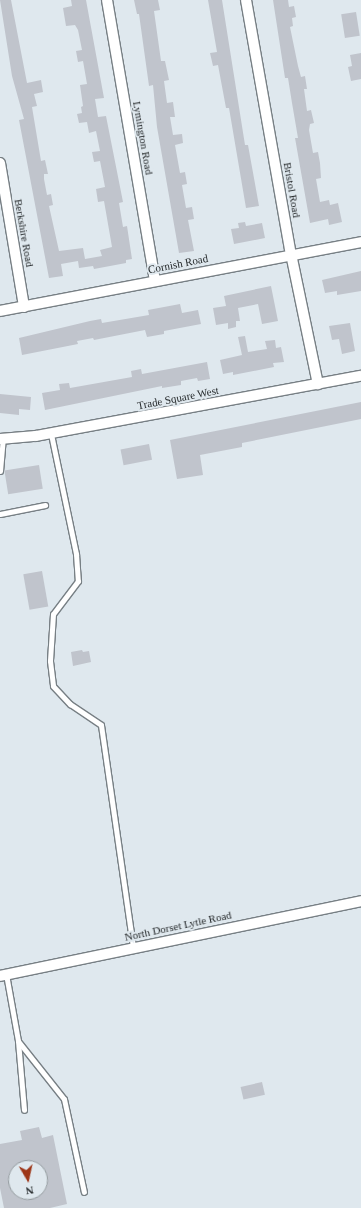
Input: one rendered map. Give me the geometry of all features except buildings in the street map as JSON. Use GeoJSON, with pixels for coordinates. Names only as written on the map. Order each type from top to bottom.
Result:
{"type":"FeatureCollection","features":[{"type":"Feature","properties":{"kind":"street","name":"Lymington Road"},"geometry":{"type":"LineString","coordinates":[[107,0],[155,280]]}},
{"type":"Feature","properties":{"kind":"street","name":"Bristol Road"},"geometry":{"type":"LineString","coordinates":[[246,0],[291,254],[318,384]]}},
{"type":"Feature","properties":{"kind":"street","name":"Berkshire Road"},"geometry":{"type":"LineString","coordinates":[[0,163],[24,307]]}},
{"type":"Feature","properties":{"kind":"street","name":"Cornish Road"},"geometry":{"type":"LineString","coordinates":[[0,311],[291,254],[361,242]]}},
{"type":"Feature","properties":{"kind":"street","name":"Trade Square West"},"geometry":{"type":"LineString","coordinates":[[2,439],[50,434],[361,376]]}},
{"type":"Feature","properties":{"kind":"street","name":"North Dorset Lytle Road"},"geometry":{"type":"LineString","coordinates":[[3,975],[361,901]]}},
{"type":"Feature","properties":{"kind":"lane"},"geometry":{"type":"LineString","coordinates":[[50,434],[76,554],[78,581],[53,614],[50,661],[53,686],[70,704],[101,725],[133,948]]}},
{"type":"Feature","properties":{"kind":"lane"},"geometry":{"type":"LineString","coordinates":[[0,471],[2,439]]}},
{"type":"Feature","properties":{"kind":"lane"},"geometry":{"type":"LineString","coordinates":[[0,514],[45,505]]}},
{"type":"Feature","properties":{"kind":"lane"},"geometry":{"type":"LineString","coordinates":[[3,975],[18,1041],[24,1110]]}},
{"type":"Feature","properties":{"kind":"lane"},"geometry":{"type":"LineString","coordinates":[[18,1041],[64,1099],[84,1192]]}}]}
